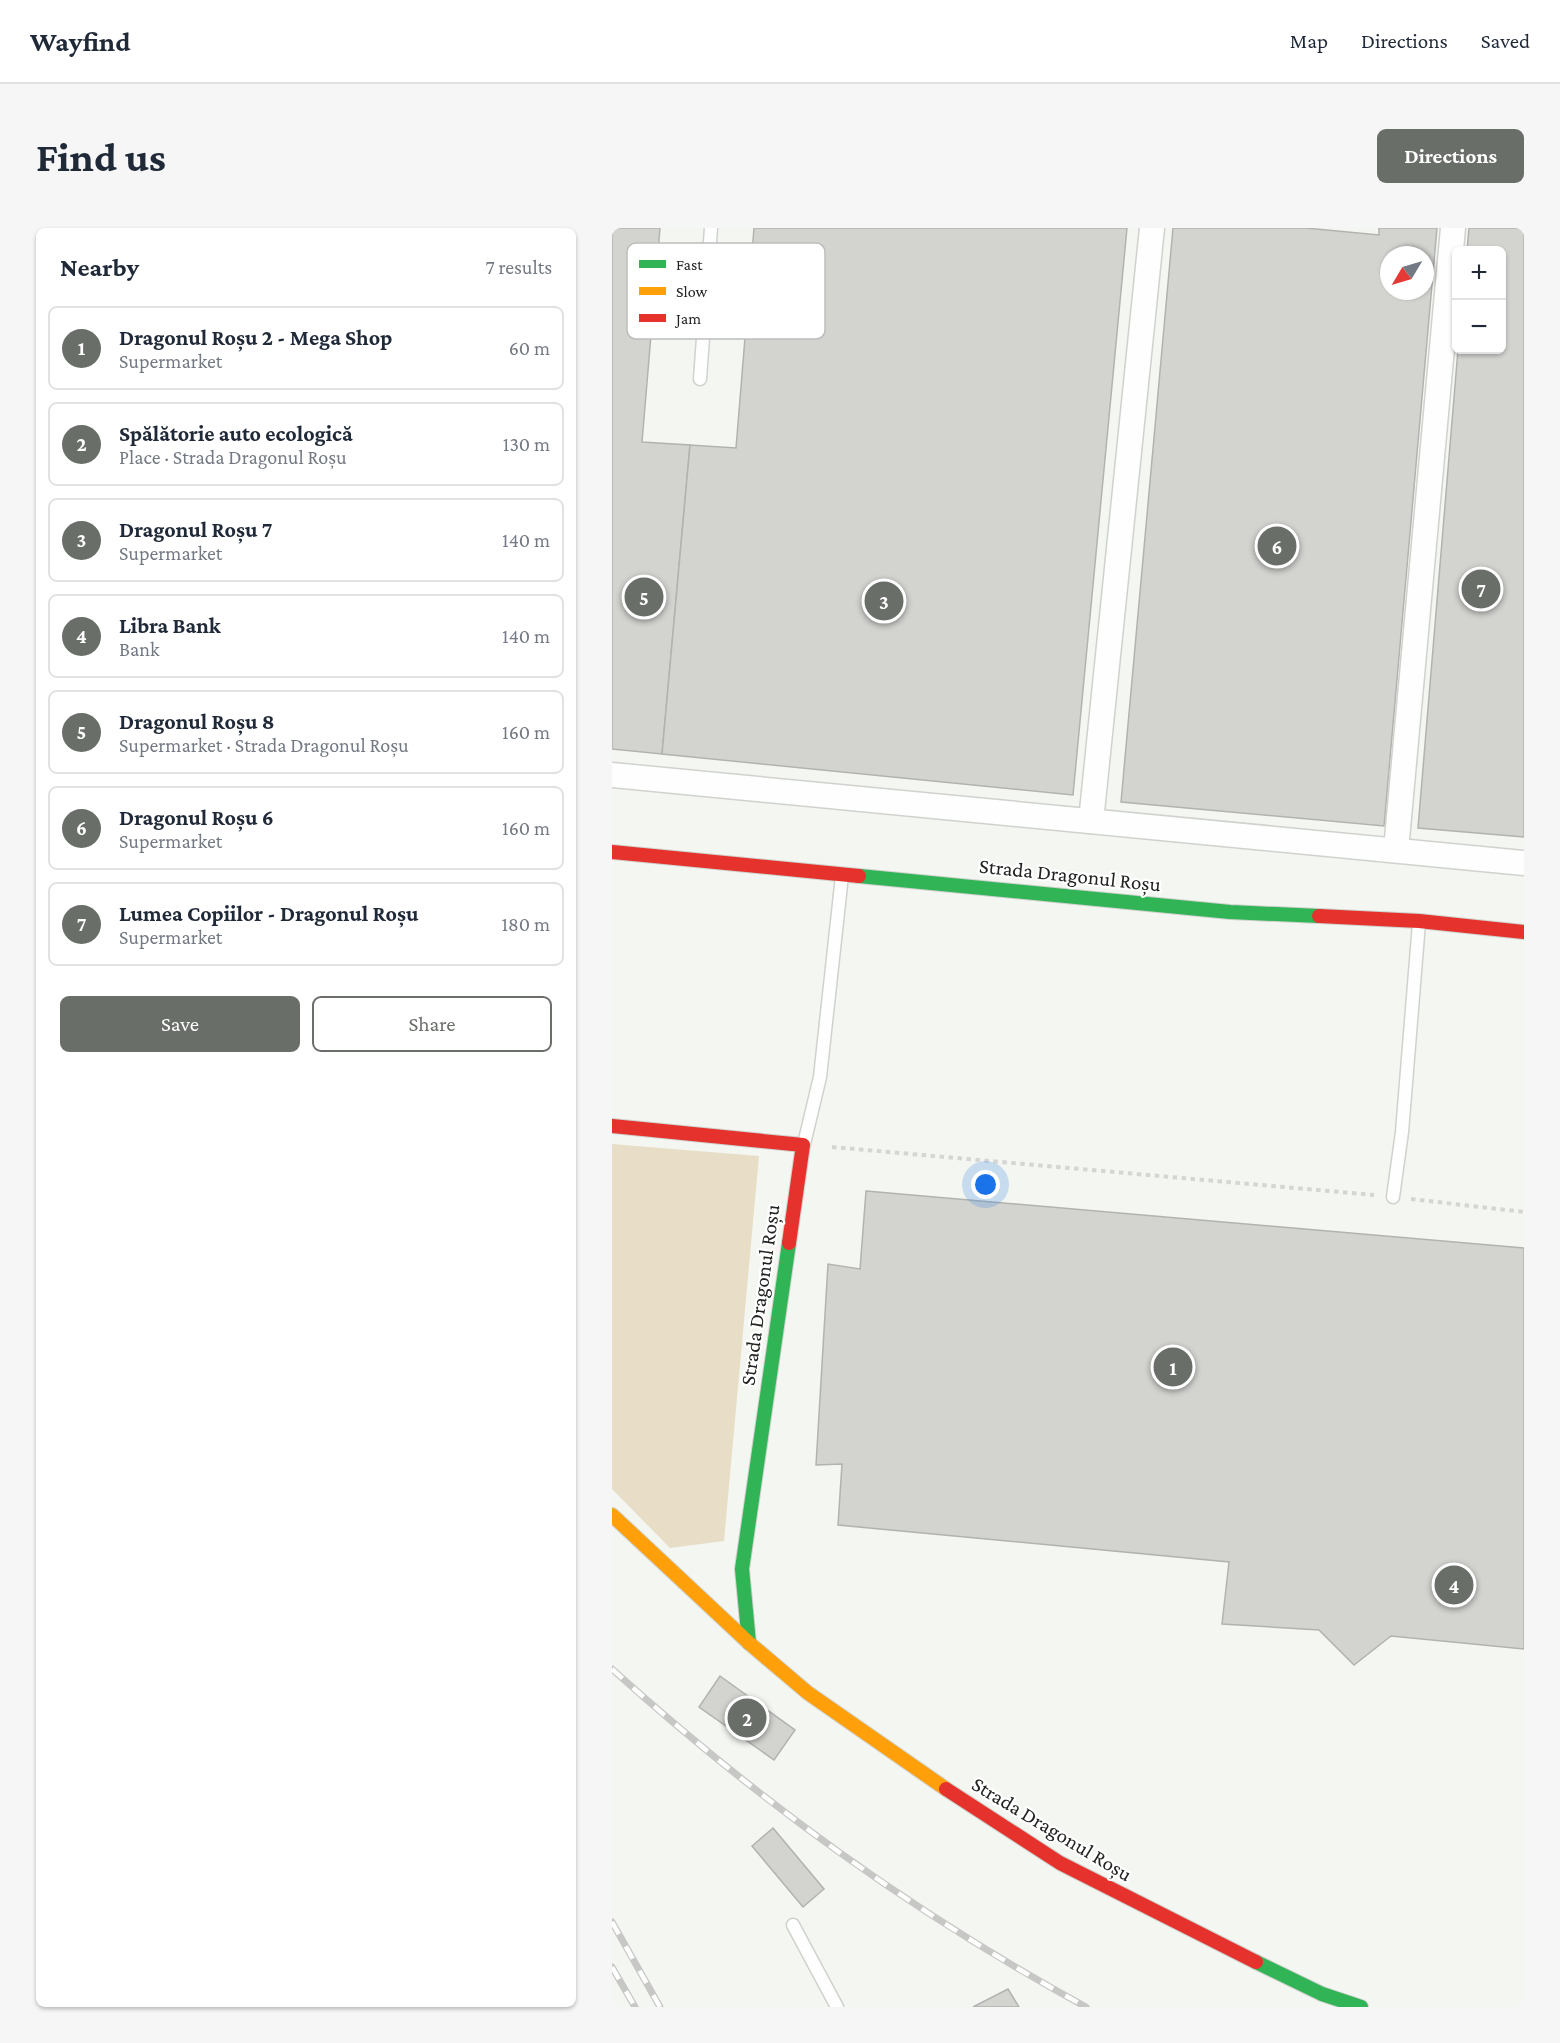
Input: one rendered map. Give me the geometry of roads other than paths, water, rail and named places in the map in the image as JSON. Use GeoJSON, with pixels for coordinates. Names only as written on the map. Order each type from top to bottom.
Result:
{"type":"FeatureCollection","features":[{"type":"Feature","properties":{"kind":"street"},"geometry":{"type":"LineString","coordinates":[[1091,821],[1152,228]]}},
{"type":"Feature","properties":{"kind":"street"},"geometry":{"type":"LineString","coordinates":[[1396,850],[1453,228]]}},
{"type":"Feature","properties":{"kind":"street"},"geometry":{"type":"LineString","coordinates":[[612,775],[1524,863]]}},
{"type":"Feature","properties":{"kind":"street","name":"Strada Dragonul Roșu"},"geometry":{"type":"LineString","coordinates":[[612,852],[1230,912],[1419,921],[1524,932]]}},
{"type":"Feature","properties":{"kind":"street"},"geometry":{"type":"LineString","coordinates":[[612,1126],[803,1145]]}},
{"type":"Feature","properties":{"kind":"street","name":"Strada Dragonul Roșu"},"geometry":{"type":"LineString","coordinates":[[749,1643],[742,1569],[803,1145]]}},
{"type":"Feature","properties":{"kind":"street","name":"Strada Dragonul Roșu"},"geometry":{"type":"LineString","coordinates":[[612,1515],[749,1643],[808,1693],[987,1818],[1060,1863],[1263,1967],[1322,1994],[1361,2007]]}},
{"type":"Feature","properties":{"kind":"lane"},"geometry":{"type":"LineString","coordinates":[[710,243],[711,228]]}},
{"type":"Feature","properties":{"kind":"lane"},"geometry":{"type":"LineString","coordinates":[[700,379],[703,339]]}},
{"type":"Feature","properties":{"kind":"lane"},"geometry":{"type":"LineString","coordinates":[[803,1145],[820,1077],[843,874]]}},
{"type":"Feature","properties":{"kind":"lane"},"geometry":{"type":"LineString","coordinates":[[1393,1197],[1402,1132],[1419,921]]}},
{"type":"Feature","properties":{"kind":"lane"},"geometry":{"type":"LineString","coordinates":[[793,1925],[837,2007]]}},
{"type":"Feature","properties":{"kind":"railway"},"geometry":{"type":"LineString","coordinates":[[612,1669],[724,1765],[839,1852],[959,1933],[1086,2007]]}},
{"type":"Feature","properties":{"kind":"railway"},"geometry":{"type":"LineString","coordinates":[[612,1922],[660,2007]]}},
{"type":"Feature","properties":{"kind":"railway"},"geometry":{"type":"LineString","coordinates":[[612,1967],[635,2007]]}},
{"type":"Feature","properties":{"kind":"place","name":"Dragonul Roșu 6"},"geometry":{"type":"Point","coordinates":[1277,546]}},
{"type":"Feature","properties":{"kind":"place","name":"Lumea Copiilor - Dragonul Roșu"},"geometry":{"type":"Point","coordinates":[1481,589]}},
{"type":"Feature","properties":{"kind":"place","name":"Dragonul Roșu 8"},"geometry":{"type":"Point","coordinates":[644,597]}},
{"type":"Feature","properties":{"kind":"place","name":"Dragonul Roșu 7"},"geometry":{"type":"Point","coordinates":[884,601]}},
{"type":"Feature","properties":{"kind":"place","name":"Dragonul Roșu 2 - Mega Shop"},"geometry":{"type":"Point","coordinates":[1173,1367]}},
{"type":"Feature","properties":{"kind":"place","name":"Libra Bank"},"geometry":{"type":"Point","coordinates":[1454,1585]}},
{"type":"Feature","properties":{"kind":"place","name":"Spălătorie auto ecologică"},"geometry":{"type":"Point","coordinates":[747,1718]}}]}
